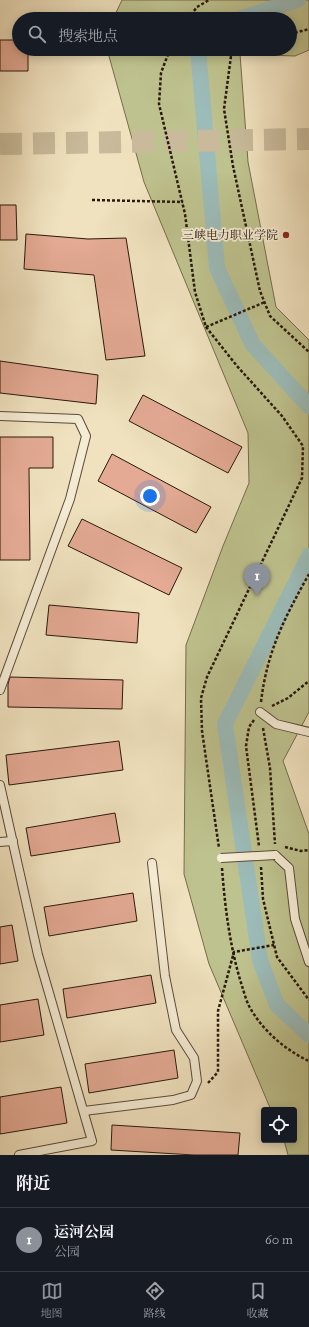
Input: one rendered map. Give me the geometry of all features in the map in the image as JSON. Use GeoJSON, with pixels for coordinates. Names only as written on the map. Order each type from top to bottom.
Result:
{"type":"FeatureCollection","features":[{"type":"Feature","properties":{"kind":"lane"},"geometry":{"type":"LineString","coordinates":[[0,416],[78,419],[86,436],[70,499],[0,690]]}},
{"type":"Feature","properties":{"kind":"lane"},"geometry":{"type":"LineString","coordinates":[[260,712],[276,724],[309,732]]}},
{"type":"Feature","properties":{"kind":"lane"},"geometry":{"type":"LineString","coordinates":[[0,785],[38,955],[92,1141],[31,1154],[19,1155]]}},
{"type":"Feature","properties":{"kind":"lane"},"geometry":{"type":"LineString","coordinates":[[0,842],[13,841]]}},
{"type":"Feature","properties":{"kind":"lane"},"geometry":{"type":"LineString","coordinates":[[221,858],[275,855],[289,868],[295,919],[309,962]]}},
{"type":"Feature","properties":{"kind":"lane"},"geometry":{"type":"LineString","coordinates":[[84,1111],[173,1100],[191,1095],[197,1081],[194,1058],[176,1030],[165,976],[152,863]]}},
{"type":"Feature","properties":{"kind":"path"},"geometry":{"type":"LineString","coordinates":[[193,12],[197,7],[209,0]]}},
{"type":"Feature","properties":{"kind":"path"},"geometry":{"type":"LineString","coordinates":[[297,32],[309,29]]}},
{"type":"Feature","properties":{"kind":"path"},"geometry":{"type":"LineString","coordinates":[[167,56],[161,73],[160,104],[183,202],[195,292],[206,327],[237,366],[282,416],[303,446],[302,478],[207,677],[201,698],[202,731],[221,858],[226,914],[234,952],[249,1006],[269,1033],[295,1055],[309,1061]]}},
{"type":"Feature","properties":{"kind":"path"},"geometry":{"type":"LineString","coordinates":[[231,56],[224,109],[233,166],[260,291],[270,316],[309,352]]}},
{"type":"Feature","properties":{"kind":"path"},"geometry":{"type":"LineString","coordinates":[[92,200],[183,202]]}},
{"type":"Feature","properties":{"kind":"path"},"geometry":{"type":"LineString","coordinates":[[206,327],[265,302]]}},
{"type":"Feature","properties":{"kind":"path"},"geometry":{"type":"LineString","coordinates":[[275,855],[270,768],[260,712],[264,678],[272,648],[309,574]]}},
{"type":"Feature","properties":{"kind":"path"},"geometry":{"type":"LineString","coordinates":[[259,852],[246,746],[249,726],[260,712],[288,698],[309,681]]}},
{"type":"Feature","properties":{"kind":"path"},"geometry":{"type":"LineString","coordinates":[[275,855],[284,847],[301,851],[309,850]]}},
{"type":"Feature","properties":{"kind":"path"},"geometry":{"type":"LineString","coordinates":[[260,860],[263,900],[277,957],[309,1000]]}},
{"type":"Feature","properties":{"kind":"path"},"geometry":{"type":"LineString","coordinates":[[234,952],[274,945]]}},
{"type":"Feature","properties":{"kind":"path"},"geometry":{"type":"LineString","coordinates":[[191,1095],[210,1082],[218,1072],[218,1011],[234,952]]}},
{"type":"Feature","properties":{"kind":"green space"},"geometry":{"type":"Polygon","coordinates":[[[122,0],[309,0],[309,50],[297,55],[297,12],[116,12],[122,0]]]}},
{"type":"Feature","properties":{"kind":"green space"},"geometry":{"type":"Polygon","coordinates":[[[109,56],[240,56],[248,162],[276,307],[309,340],[309,712],[283,761],[309,834],[309,1155],[288,1155],[285,1143],[297,1143],[297,1107],[270,1107],[209,964],[184,874],[186,645],[223,546],[249,483],[248,433],[144,182],[109,56]]]}},
{"type":"Feature","properties":{"kind":"building"},"geometry":{"type":"Polygon","coordinates":[[[0,40],[12,40],[12,56],[28,56],[28,71],[0,71],[0,40]]]}},
{"type":"Feature","properties":{"kind":"building"},"geometry":{"type":"Polygon","coordinates":[[[0,205],[16,205],[17,240],[0,240],[0,205]]]}},
{"type":"Feature","properties":{"kind":"building"},"geometry":{"type":"Polygon","coordinates":[[[26,234],[88,239],[126,238],[145,356],[106,360],[94,275],[24,269],[26,234]]]}},
{"type":"Feature","properties":{"kind":"building"},"geometry":{"type":"Polygon","coordinates":[[[0,361],[98,375],[96,404],[0,393],[0,361]]]}},
{"type":"Feature","properties":{"kind":"building"},"geometry":{"type":"Polygon","coordinates":[[[143,395],[242,447],[228,473],[129,421],[143,395]]]}},
{"type":"Feature","properties":{"kind":"building"},"geometry":{"type":"Polygon","coordinates":[[[0,437],[53,437],[53,468],[29,468],[30,560],[0,560],[0,437]]]}},
{"type":"Feature","properties":{"kind":"building"},"geometry":{"type":"Polygon","coordinates":[[[112,454],[211,507],[196,533],[98,481],[112,454]]]}},
{"type":"Feature","properties":{"kind":"building"},"geometry":{"type":"Polygon","coordinates":[[[82,519],[182,568],[169,595],[68,546],[82,519]]]}},
{"type":"Feature","properties":{"kind":"building"},"geometry":{"type":"Polygon","coordinates":[[[49,605],[139,613],[137,643],[46,635],[49,605]]]}},
{"type":"Feature","properties":{"kind":"building"},"geometry":{"type":"Polygon","coordinates":[[[10,677],[123,680],[122,709],[8,707],[8,684],[10,677]]]}},
{"type":"Feature","properties":{"kind":"building"},"geometry":{"type":"Polygon","coordinates":[[[119,741],[123,770],[9,785],[6,755],[119,741]]]}},
{"type":"Feature","properties":{"kind":"building"},"geometry":{"type":"Polygon","coordinates":[[[115,813],[120,842],[31,856],[26,828],[115,813]]]}},
{"type":"Feature","properties":{"kind":"building"},"geometry":{"type":"Polygon","coordinates":[[[133,893],[137,921],[49,936],[44,907],[133,893]]]}},
{"type":"Feature","properties":{"kind":"building"},"geometry":{"type":"Polygon","coordinates":[[[12,925],[18,961],[0,964],[0,927],[12,925]]]}},
{"type":"Feature","properties":{"kind":"building"},"geometry":{"type":"Polygon","coordinates":[[[151,975],[156,1003],[67,1018],[63,989],[151,975]]]}},
{"type":"Feature","properties":{"kind":"building"},"geometry":{"type":"Polygon","coordinates":[[[38,999],[44,1035],[0,1042],[0,1005],[38,999]]]}},
{"type":"Feature","properties":{"kind":"building"},"geometry":{"type":"Polygon","coordinates":[[[174,1050],[178,1078],[89,1093],[85,1064],[174,1050]]]}},
{"type":"Feature","properties":{"kind":"building"},"geometry":{"type":"Polygon","coordinates":[[[61,1087],[67,1123],[0,1134],[0,1097],[61,1087]]]}},
{"type":"Feature","properties":{"kind":"building"},"geometry":{"type":"Polygon","coordinates":[[[112,1125],[240,1133],[238,1155],[194,1155],[111,1150],[112,1125]]]}},
{"type":"Feature","properties":{"kind":"waterway"},"geometry":{"type":"LineString","coordinates":[[261,12],[298,0]]}},
{"type":"Feature","properties":{"kind":"waterway"},"geometry":{"type":"LineString","coordinates":[[199,56],[217,268],[253,345],[309,406]]}},
{"type":"Feature","properties":{"kind":"waterway"},"geometry":{"type":"LineString","coordinates":[[309,556],[225,724],[260,960],[277,1005],[309,1035]]}},
{"type":"Feature","properties":{"kind":"tunnel"},"geometry":{"type":"LineString","coordinates":[[0,144],[309,139]]}},
{"type":"Feature","properties":{"kind":"place","name":"三峡电力职业学院"},"geometry":{"type":"Point","coordinates":[286,235]}},
{"type":"Feature","properties":{"kind":"place","name":"运河公园"},"geometry":{"type":"Point","coordinates":[257,596]}}]}
